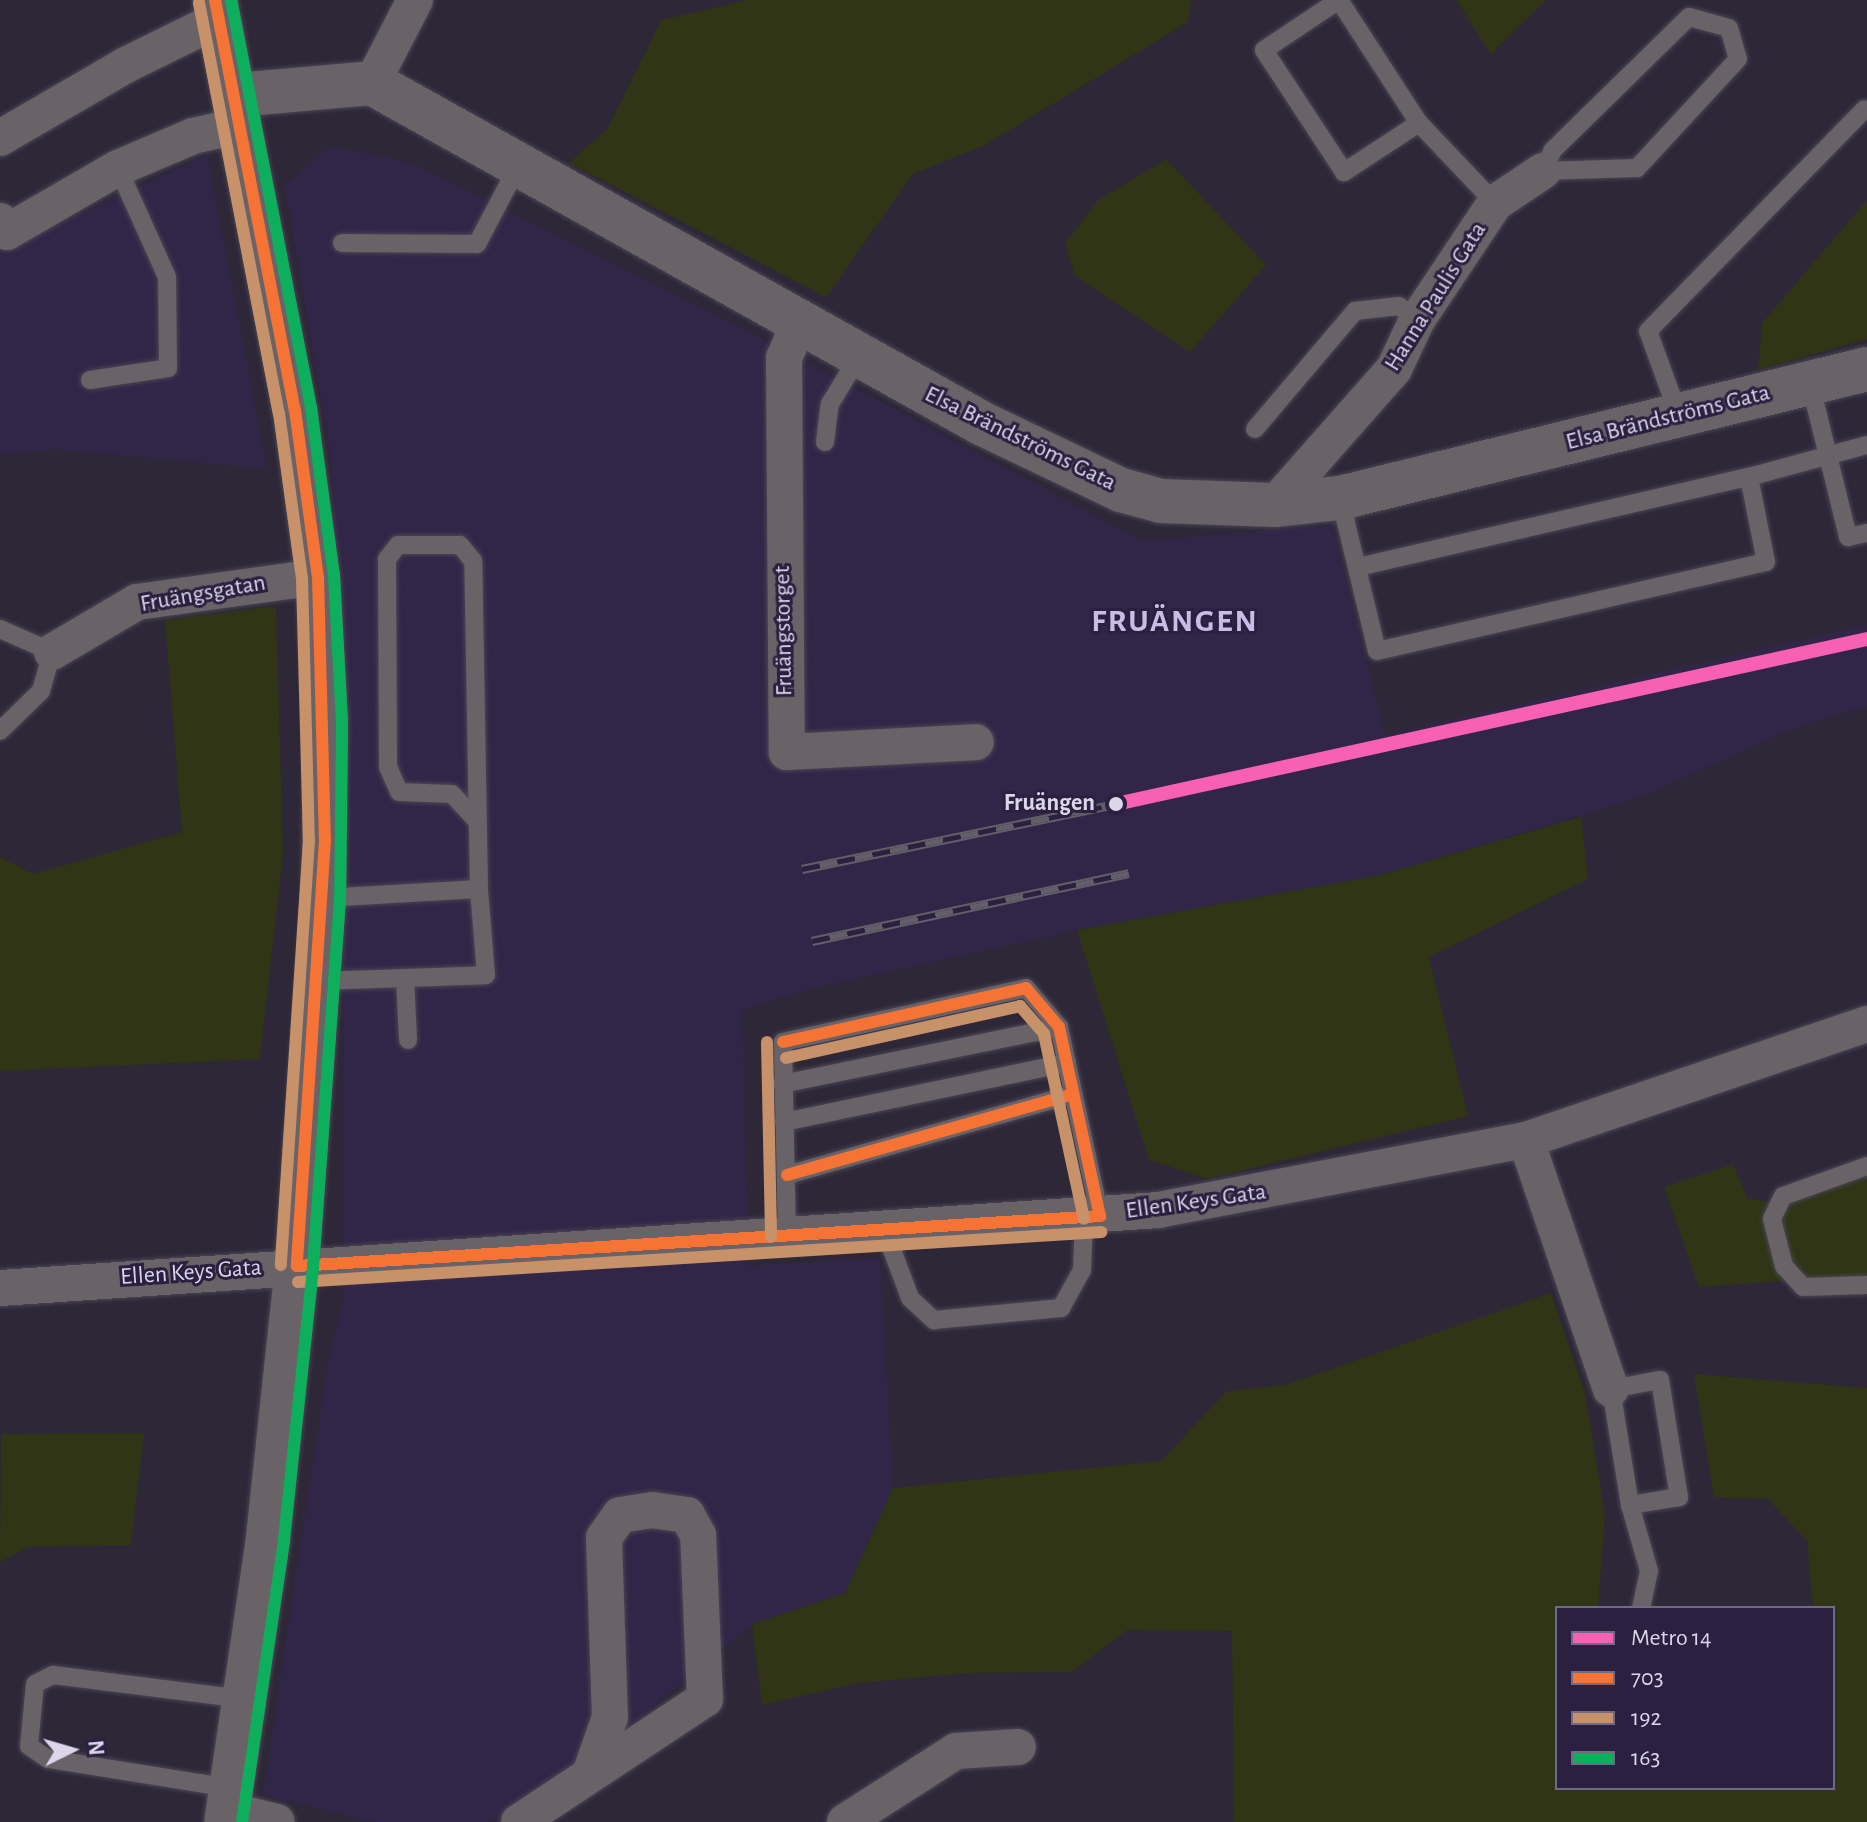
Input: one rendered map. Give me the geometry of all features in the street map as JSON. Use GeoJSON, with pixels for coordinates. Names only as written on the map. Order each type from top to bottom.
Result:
{"type":"FeatureCollection","features":[{"type":"Feature","properties":{"kind":"street"},"geometry":{"type":"LineString","coordinates":[[0,221],[7,232],[118,168],[193,136],[239,110],[372,83],[415,0]]}},
{"type":"Feature","properties":{"kind":"street"},"geometry":{"type":"LineString","coordinates":[[0,138],[217,9],[295,410],[318,577],[326,722],[324,898],[297,1266],[247,1699],[229,1807],[277,1822]]}},
{"type":"Feature","properties":{"kind":"street","name":"Elsa Brändströms Gata"},"geometry":{"type":"LineString","coordinates":[[372,83],[517,168],[981,423],[1121,490],[1161,501],[1274,505],[1340,498],[1867,369]]}},
{"type":"Feature","properties":{"kind":"street","name":"Hanna Paulis Gata"},"geometry":{"type":"LineString","coordinates":[[1274,505],[1394,369],[1417,320],[1495,203],[1543,171]]}},
{"type":"Feature","properties":{"kind":"street","name":"Fruängstorget"},"geometry":{"type":"LineString","coordinates":[[799,323],[784,358],[787,752],[976,742]]}},
{"type":"Feature","properties":{"kind":"street","name":"Fruängsgatan"},"geometry":{"type":"LineString","coordinates":[[52,652],[137,602],[318,577]]}},
{"type":"Feature","properties":{"kind":"street","name":"Ellen Keys Gata"},"geometry":{"type":"LineString","coordinates":[[0,1288],[297,1266],[1092,1216],[1287,1189],[1526,1140],[1867,1024]]}},
{"type":"Feature","properties":{"kind":"street"},"geometry":{"type":"LineString","coordinates":[[1526,1140],[1611,1389]]}},
{"type":"Feature","properties":{"kind":"street"},"geometry":{"type":"LineString","coordinates":[[519,1822],[705,1699],[698,1535],[687,1515],[652,1510],[620,1515],[604,1538],[610,1717],[590,1774]]}},
{"type":"Feature","properties":{"kind":"street"},"geometry":{"type":"LineString","coordinates":[[845,1822],[956,1751],[1018,1747]]}},
{"type":"Feature","properties":{"kind":"lane"},"geometry":{"type":"LineString","coordinates":[[1419,123],[1344,172],[1264,50],[1339,0],[1419,123],[1495,203]]}},
{"type":"Feature","properties":{"kind":"lane"},"geometry":{"type":"LineString","coordinates":[[1689,17],[1729,28],[1738,59],[1637,168],[1543,171],[1553,150],[1689,17]]}},
{"type":"Feature","properties":{"kind":"lane"},"geometry":{"type":"LineString","coordinates":[[1679,416],[1648,331],[1865,109]]}},
{"type":"Feature","properties":{"kind":"lane"},"geometry":{"type":"LineString","coordinates":[[90,380],[168,368],[167,277],[118,168]]}},
{"type":"Feature","properties":{"kind":"lane"},"geometry":{"type":"LineString","coordinates":[[342,243],[477,244],[517,168]]}},
{"type":"Feature","properties":{"kind":"lane"},"geometry":{"type":"LineString","coordinates":[[1255,429],[1355,311],[1399,306],[1417,320]]}},
{"type":"Feature","properties":{"kind":"lane"},"geometry":{"type":"LineString","coordinates":[[825,442],[830,404],[859,356]]}},
{"type":"Feature","properties":{"kind":"lane"},"geometry":{"type":"LineString","coordinates":[[1810,383],[1848,537],[1867,533]]}},
{"type":"Feature","properties":{"kind":"lane"},"geometry":{"type":"LineString","coordinates":[[1358,567],[1749,477],[1867,445]]}},
{"type":"Feature","properties":{"kind":"lane"},"geometry":{"type":"LineString","coordinates":[[1340,498],[1377,651],[1766,562],[1749,477]]}},
{"type":"Feature","properties":{"kind":"lane"},"geometry":{"type":"LineString","coordinates":[[318,981],[486,975],[479,889],[473,561],[460,545],[398,545],[387,559],[388,767],[399,792],[452,794],[477,821]]}},
{"type":"Feature","properties":{"kind":"lane"},"geometry":{"type":"LineString","coordinates":[[0,629],[52,652],[41,691],[0,731]]}},
{"type":"Feature","properties":{"kind":"lane"},"geometry":{"type":"LineString","coordinates":[[324,898],[479,889]]}},
{"type":"Feature","properties":{"kind":"lane"},"geometry":{"type":"LineString","coordinates":[[405,978],[408,1040]]}},
{"type":"Feature","properties":{"kind":"lane"},"geometry":{"type":"LineString","coordinates":[[787,1237],[783,1042],[1026,988],[1059,1027],[1092,1216],[1082,1270],[1061,1308],[934,1320],[910,1298],[885,1231]]}},
{"type":"Feature","properties":{"kind":"lane"},"geometry":{"type":"LineString","coordinates":[[782,1084],[1059,1027]]}},
{"type":"Feature","properties":{"kind":"lane"},"geometry":{"type":"LineString","coordinates":[[784,1122],[1067,1063]]}},
{"type":"Feature","properties":{"kind":"lane"},"geometry":{"type":"LineString","coordinates":[[787,1175],[1073,1094]]}},
{"type":"Feature","properties":{"kind":"lane"},"geometry":{"type":"LineString","coordinates":[[1867,1166],[1783,1196],[1772,1219],[1784,1266],[1803,1287],[1867,1285]]}},
{"type":"Feature","properties":{"kind":"lane"},"geometry":{"type":"LineString","coordinates":[[1630,1505],[1679,1497],[1660,1380],[1611,1389],[1630,1505],[1649,1571],[1641,1606]]}},
{"type":"Feature","properties":{"kind":"lane"},"geometry":{"type":"LineString","coordinates":[[229,1807],[48,1759],[29,1746],[35,1684],[53,1675],[247,1699]]}},
{"type":"Feature","properties":{"kind":"shaded area"},"geometry":{"type":"Polygon","coordinates":[[[330,146],[412,163],[757,336],[1142,541],[1332,525],[1385,735],[1867,625],[1867,706],[1799,726],[1635,799],[1380,875],[1077,930],[813,988],[742,1010],[748,1266],[880,1258],[893,1488],[845,1593],[752,1624],[534,1805],[486,1822],[374,1822],[263,1795],[329,1358],[344,1298],[343,718],[331,457],[285,186],[330,146]]]}},
{"type":"Feature","properties":{"kind":"shaded area"},"geometry":{"type":"Polygon","coordinates":[[[207,155],[267,469],[58,449],[0,454],[0,252],[207,155]]]}},
{"type":"Feature","properties":{"kind":"green space"},"geometry":{"type":"Polygon","coordinates":[[[748,0],[1191,0],[1188,22],[985,145],[913,174],[826,297],[569,163],[608,128],[661,20],[748,0]]]}},
{"type":"Feature","properties":{"kind":"green space"},"geometry":{"type":"Polygon","coordinates":[[[1456,0],[1546,0],[1491,54],[1456,0]]]}},
{"type":"Feature","properties":{"kind":"green space"},"geometry":{"type":"Polygon","coordinates":[[[1166,159],[1266,265],[1190,352],[1075,276],[1065,244],[1097,201],[1166,159]]]}},
{"type":"Feature","properties":{"kind":"green space"},"geometry":{"type":"Polygon","coordinates":[[[1867,200],[1867,339],[1758,370],[1762,323],[1867,200]]]}},
{"type":"Feature","properties":{"kind":"green space"},"geometry":{"type":"Polygon","coordinates":[[[276,606],[283,854],[260,1059],[0,1071],[0,857],[33,874],[182,832],[165,620],[276,606]]]}},
{"type":"Feature","properties":{"kind":"green space"},"geometry":{"type":"Polygon","coordinates":[[[1581,817],[1588,879],[1429,957],[1468,1116],[1207,1179],[1149,1160],[1077,930],[1380,875],[1581,817]]]}},
{"type":"Feature","properties":{"kind":"green space"},"geometry":{"type":"Polygon","coordinates":[[[1733,1164],[1748,1199],[1786,1204],[1867,1176],[1867,1275],[1699,1287],[1664,1187],[1733,1164]]]}},
{"type":"Feature","properties":{"kind":"green space"},"geometry":{"type":"Polygon","coordinates":[[[1551,1293],[1585,1393],[1605,1515],[1598,1606],[1555,1606],[1555,1790],[1835,1790],[1835,1606],[1813,1606],[1807,1541],[1768,1499],[1714,1497],[1694,1374],[1867,1388],[1867,1822],[1234,1822],[1232,1631],[1127,1630],[1072,1672],[969,1673],[858,1683],[762,1705],[752,1624],[845,1593],[893,1488],[1161,1461],[1227,1391],[1285,1385],[1551,1293]]]}},
{"type":"Feature","properties":{"kind":"green space"},"geometry":{"type":"Polygon","coordinates":[[[144,1433],[131,1545],[28,1547],[0,1562],[1,1434],[144,1433]]]}},
{"type":"Feature","properties":{"kind":"railway"},"geometry":{"type":"LineString","coordinates":[[802,869],[1116,804]]}},
{"type":"Feature","properties":{"kind":"railway"},"geometry":{"type":"LineString","coordinates":[[812,941],[1129,873]]}},
{"type":"Feature","properties":{"kind":"metro line","name":"14"},"geometry":{"type":"LineString","coordinates":[[1116,804],[1867,639]]}},
{"type":"Feature","properties":{"kind":"transit line","name":"703"},"geometry":{"type":"LineString","coordinates":[[215,0],[295,410],[318,577],[325,840],[297,1266]]}},
{"type":"Feature","properties":{"kind":"transit line","name":"163"},"geometry":{"type":"LineString","coordinates":[[231,0],[311,408],[334,575],[342,722],[340,899],[313,1268],[284,1541],[242,1822]]}},
{"type":"Feature","properties":{"kind":"transit line","name":"192"},"geometry":{"type":"LineString","coordinates":[[199,3],[279,413],[302,578],[309,840],[281,1265]]}},
{"type":"Feature","properties":{"kind":"transit line","name":"703"},"geometry":{"type":"LineString","coordinates":[[783,1042],[1026,988],[1059,1027],[1100,1216]]}},
{"type":"Feature","properties":{"kind":"transit line","name":"192"},"geometry":{"type":"LineString","coordinates":[[786,1058],[1020,1006],[1044,1034],[1084,1219]]}},
{"type":"Feature","properties":{"kind":"transit line","name":"192"},"geometry":{"type":"LineString","coordinates":[[767,1042],[771,1237]]}},
{"type":"Feature","properties":{"kind":"transit line","name":"703"},"geometry":{"type":"LineString","coordinates":[[787,1175],[1073,1094]]}},
{"type":"Feature","properties":{"kind":"transit line","name":"703"},"geometry":{"type":"LineString","coordinates":[[297,1266],[1100,1216]]}},
{"type":"Feature","properties":{"kind":"transit line","name":"192"},"geometry":{"type":"LineString","coordinates":[[298,1282],[1101,1232]]}},
{"type":"Feature","properties":{"kind":"place","name":"Fruängen"},"geometry":{"type":"Point","coordinates":[1116,804]}},
{"type":"Feature","properties":{"kind":"district","name":"FRUÄNGEN"},"geometry":{"type":"Point","coordinates":[1175,621]}}]}
